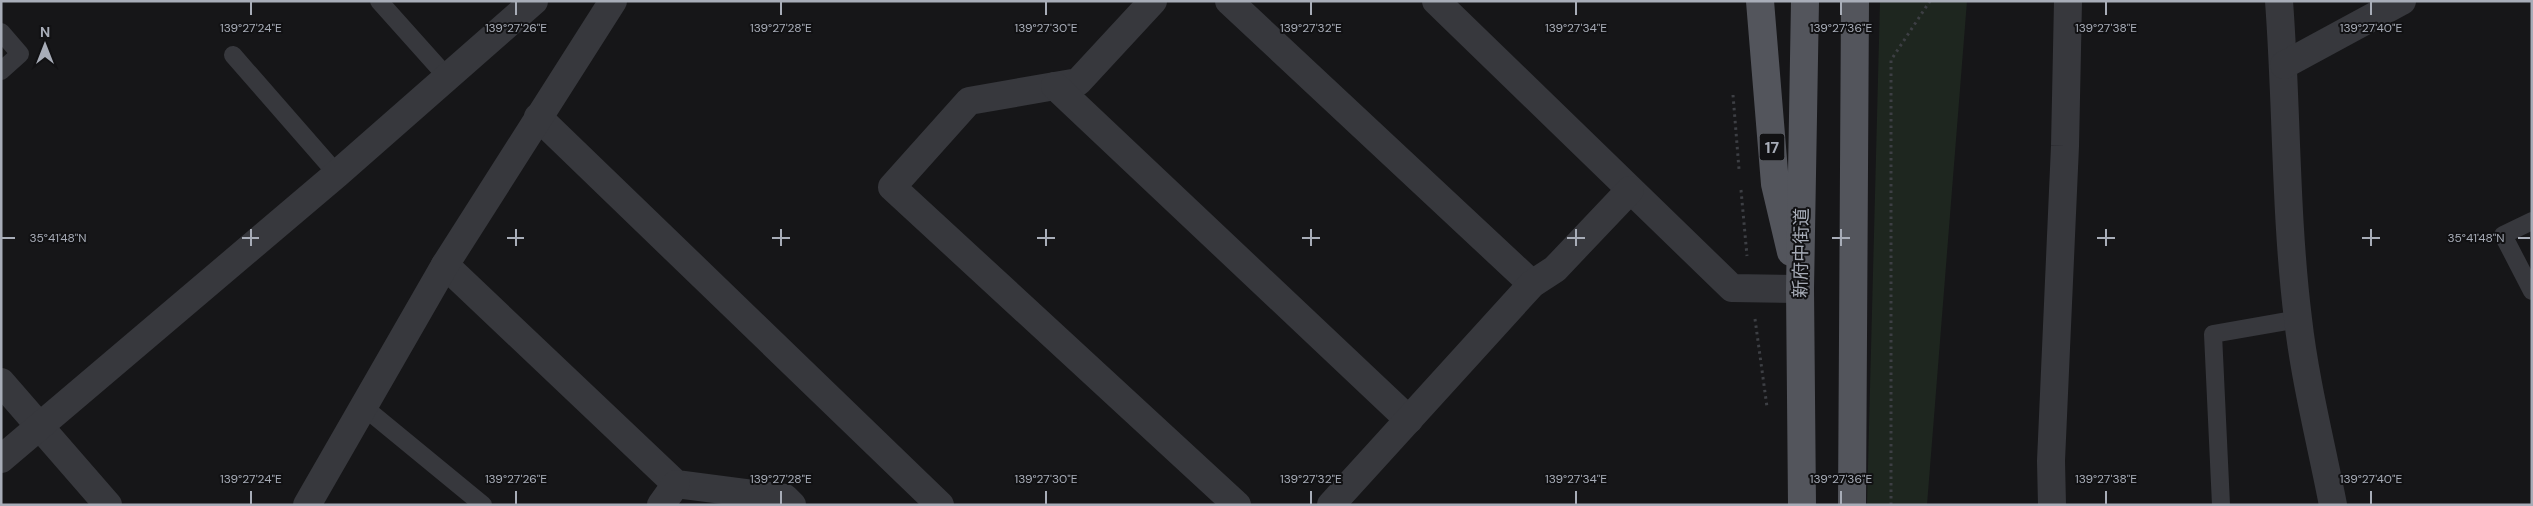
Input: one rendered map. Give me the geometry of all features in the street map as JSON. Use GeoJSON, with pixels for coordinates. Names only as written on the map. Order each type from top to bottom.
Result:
{"type":"FeatureCollection","features":[{"type":"Feature","properties":{"kind":"main road","name":"17"},"geometry":{"type":"LineString","coordinates":[[1760,1],[1775,184],[1800,290]]}},
{"type":"Feature","properties":{"kind":"main road","name":"新府中街道"},"geometry":{"type":"LineString","coordinates":[[1802,505],[1800,290],[1806,1]]}},
{"type":"Feature","properties":{"kind":"main road"},"geometry":{"type":"LineString","coordinates":[[1852,505],[1860,6]]}},
{"type":"Feature","properties":{"kind":"street"},"geometry":{"type":"LineString","coordinates":[[1,459],[337,174],[534,1]]}},
{"type":"Feature","properties":{"kind":"street"},"geometry":{"type":"LineString","coordinates":[[307,505],[365,408],[445,265],[614,1]]}},
{"type":"Feature","properties":{"kind":"street"},"geometry":{"type":"LineString","coordinates":[[1153,1],[1078,82],[969,101],[892,186],[1237,505]]}},
{"type":"Feature","properties":{"kind":"street"},"geometry":{"type":"LineString","coordinates":[[1229,1],[1532,284]]}},
{"type":"Feature","properties":{"kind":"street"},"geometry":{"type":"LineString","coordinates":[[1436,1],[1732,288],[1800,290]]}},
{"type":"Feature","properties":{"kind":"street"},"geometry":{"type":"LineString","coordinates":[[2052,505],[2051,461],[2065,146],[2068,1]]}},
{"type":"Feature","properties":{"kind":"street"},"geometry":{"type":"LineString","coordinates":[[2279,1],[2284,65],[2288,196],[2298,319],[2333,505]]}},
{"type":"Feature","properties":{"kind":"street"},"geometry":{"type":"LineString","coordinates":[[2284,65],[2402,1]]}},
{"type":"Feature","properties":{"kind":"street"},"geometry":{"type":"LineString","coordinates":[[1055,86],[1409,420]]}},
{"type":"Feature","properties":{"kind":"street"},"geometry":{"type":"LineString","coordinates":[[538,118],[940,505]]}},
{"type":"Feature","properties":{"kind":"street"},"geometry":{"type":"LineString","coordinates":[[1331,505],[1532,284],[1555,269],[1630,190]]}},
{"type":"Feature","properties":{"kind":"street"},"geometry":{"type":"LineString","coordinates":[[445,265],[668,494],[785,498],[792,505]]}},
{"type":"Feature","properties":{"kind":"street"},"geometry":{"type":"LineString","coordinates":[[1,382],[108,505]]}},
{"type":"Feature","properties":{"kind":"lane"},"geometry":{"type":"LineString","coordinates":[[379,1],[447,76]]}},
{"type":"Feature","properties":{"kind":"lane"},"geometry":{"type":"LineString","coordinates":[[1,32],[20,54],[1,71]]}},
{"type":"Feature","properties":{"kind":"lane"},"geometry":{"type":"LineString","coordinates":[[233,56],[337,174]]}},
{"type":"Feature","properties":{"kind":"lane"},"geometry":{"type":"LineString","coordinates":[[2532,221],[2503,235],[2532,291]]}},
{"type":"Feature","properties":{"kind":"lane"},"geometry":{"type":"LineString","coordinates":[[2222,505],[2213,334],[2298,319]]}},
{"type":"Feature","properties":{"kind":"lane"},"geometry":{"type":"LineString","coordinates":[[365,408],[483,505]]}},
{"type":"Feature","properties":{"kind":"path"},"geometry":{"type":"LineString","coordinates":[[1891,505],[1891,60],[1930,1]]}},
{"type":"Feature","properties":{"kind":"path"},"geometry":{"type":"LineString","coordinates":[[1733,90],[1740,179]]}},
{"type":"Feature","properties":{"kind":"path"},"geometry":{"type":"LineString","coordinates":[[1741,189],[1750,288],[1767,410]]}},
{"type":"Feature","properties":{"kind":"shaded area"},"geometry":{"type":"Polygon","coordinates":[[[1880,1],[1967,1],[1927,505],[1867,505],[1880,1]]]}}]}
